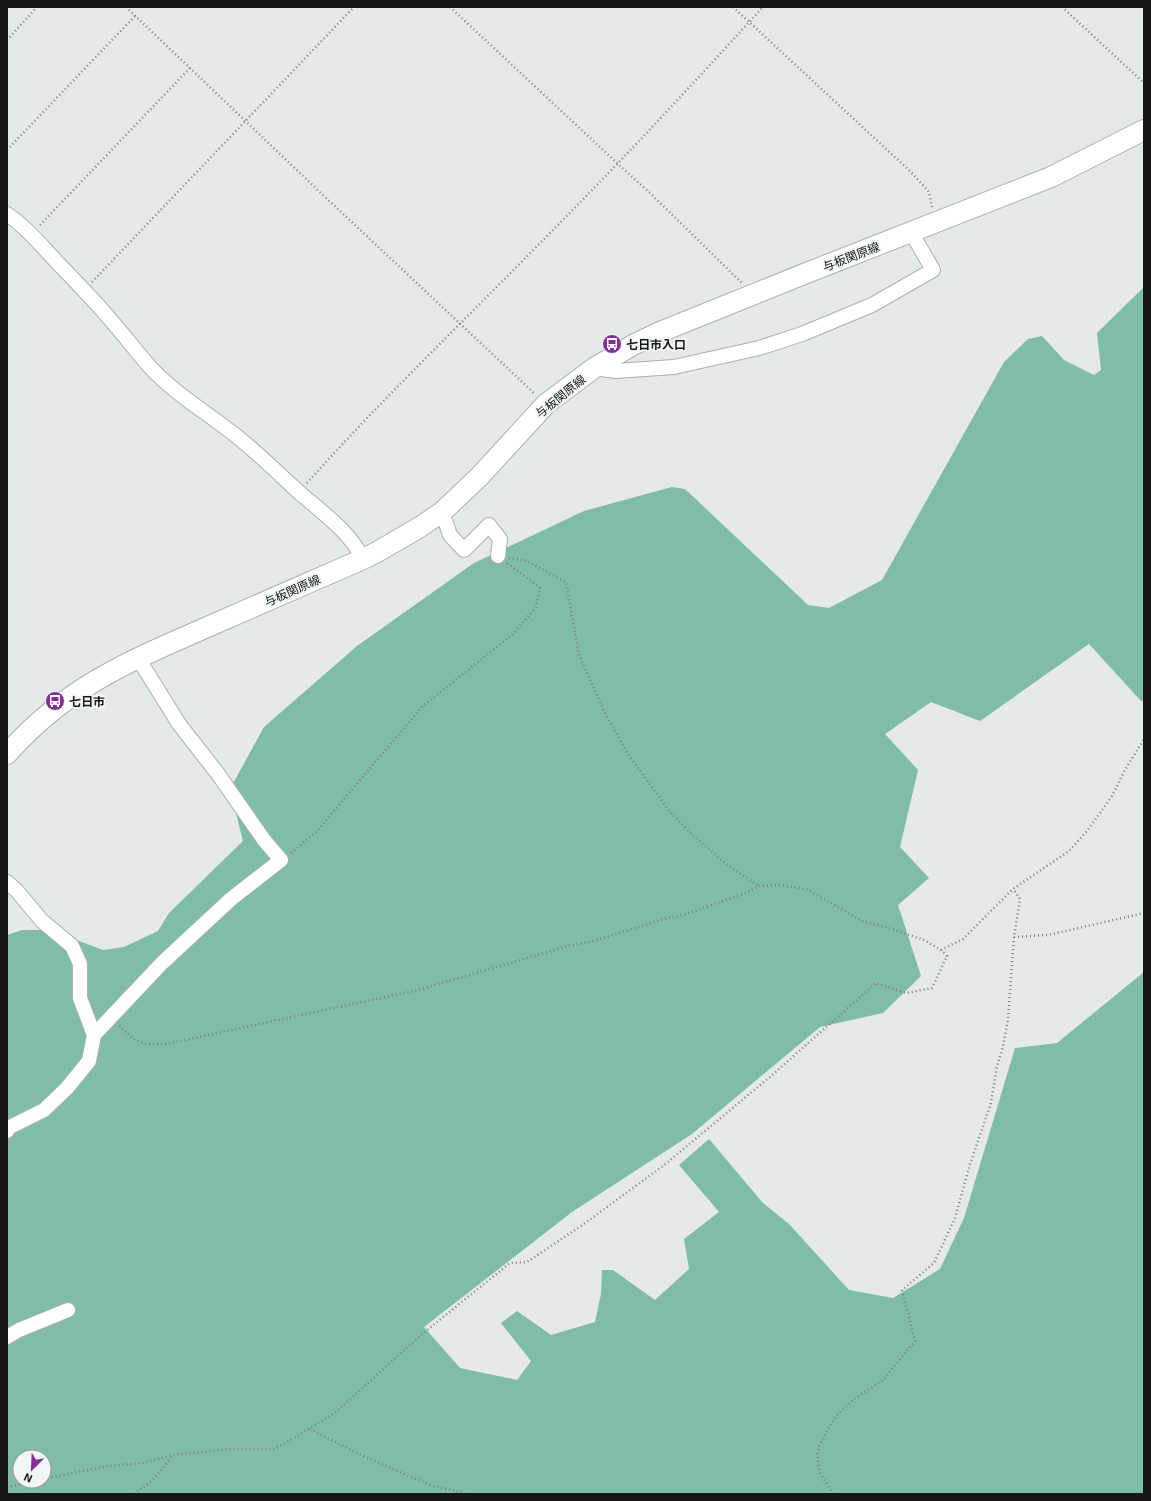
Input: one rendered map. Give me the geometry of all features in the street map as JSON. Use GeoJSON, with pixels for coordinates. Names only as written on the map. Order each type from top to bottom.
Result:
{"type":"FeatureCollection","features":[{"type":"Feature","properties":{"kind":"main road","name":"与板関原線"},"geometry":{"type":"LineString","coordinates":[[10,743],[30,730],[57,707],[86,686],[112,671],[138,658],[363,559],[420,527],[442,512],[479,477],[546,404],[594,368],[633,345],[660,332],[1051,178],[1144,130]]}},
{"type":"Feature","properties":{"kind":"street"},"geometry":{"type":"LineString","coordinates":[[7,214],[19,222],[84,290],[149,366],[167,384],[244,442],[343,531],[357,546],[363,559]]}},
{"type":"Feature","properties":{"kind":"street"},"geometry":{"type":"LineString","coordinates":[[594,368],[616,371],[644,370],[674,366],[759,348],[802,334],[872,305],[933,270],[920,229]]}},
{"type":"Feature","properties":{"kind":"street"},"geometry":{"type":"LineString","coordinates":[[442,512],[450,534],[464,550],[489,525],[500,539],[498,556]]}},
{"type":"Feature","properties":{"kind":"street"},"geometry":{"type":"LineString","coordinates":[[94,1034],[112,1017],[162,963],[232,899],[281,860],[264,840],[218,774],[180,724],[138,658]]}},
{"type":"Feature","properties":{"kind":"street"},"geometry":{"type":"LineString","coordinates":[[7,882],[17,891],[42,921],[72,946],[80,964],[80,998],[94,1034],[89,1061],[67,1088],[44,1110],[7,1128]]}},
{"type":"Feature","properties":{"kind":"street"},"geometry":{"type":"LineString","coordinates":[[7,1337],[19,1330],[68,1310]]}},
{"type":"Feature","properties":{"kind":"path"},"geometry":{"type":"LineString","coordinates":[[7,40],[37,7]]}},
{"type":"Feature","properties":{"kind":"path"},"geometry":{"type":"LineString","coordinates":[[126,7],[246,120],[330,202],[546,404]]}},
{"type":"Feature","properties":{"kind":"path"},"geometry":{"type":"LineString","coordinates":[[84,290],[354,7]]}},
{"type":"Feature","properties":{"kind":"path"},"geometry":{"type":"LineString","coordinates":[[450,7],[650,193],[742,283],[751,296]]}},
{"type":"Feature","properties":{"kind":"path"},"geometry":{"type":"LineString","coordinates":[[733,7],[911,172],[929,192],[932,207],[920,229]]}},
{"type":"Feature","properties":{"kind":"path"},"geometry":{"type":"LineString","coordinates":[[299,493],[348,437],[618,164],[763,7]]}},
{"type":"Feature","properties":{"kind":"path"},"geometry":{"type":"LineString","coordinates":[[1062,7],[1144,83]]}},
{"type":"Feature","properties":{"kind":"path"},"geometry":{"type":"LineString","coordinates":[[7,150],[135,16]]}},
{"type":"Feature","properties":{"kind":"path"},"geometry":{"type":"LineString","coordinates":[[31,234],[190,68]]}},
{"type":"Feature","properties":{"kind":"path"},"geometry":{"type":"LineString","coordinates":[[281,860],[316,832],[422,707],[513,634],[536,607],[540,588],[498,556]]}},
{"type":"Feature","properties":{"kind":"path"},"geometry":{"type":"LineString","coordinates":[[498,556],[527,561],[566,582],[579,655],[606,715],[628,754],[670,812],[727,865],[759,886]]}},
{"type":"Feature","properties":{"kind":"path"},"geometry":{"type":"LineString","coordinates":[[941,950],[963,939],[1013,889],[1069,851],[1087,831],[1112,796],[1125,770],[1144,740]]}},
{"type":"Feature","properties":{"kind":"path"},"geometry":{"type":"LineString","coordinates":[[52,1477],[108,1466],[143,1463],[173,1455],[230,1449],[274,1449],[309,1429],[336,1412],[421,1335],[510,1263],[527,1262],[581,1226],[663,1166],[771,1076],[876,983],[906,993],[932,988],[947,956],[941,950],[924,940],[889,928],[862,921],[806,889],[779,885],[759,886],[746,893],[677,917],[671,917],[590,942],[575,944],[418,990],[166,1044],[147,1044],[133,1039],[112,1017]]}},
{"type":"Feature","properties":{"kind":"path"},"geometry":{"type":"LineString","coordinates":[[834,1494],[820,1473],[817,1454],[820,1445],[837,1415],[853,1400],[884,1380],[915,1341],[902,1290],[934,1263],[955,1218],[970,1164],[990,1104],[1008,1019],[1014,937],[1020,899],[1013,889]]}},
{"type":"Feature","properties":{"kind":"path"},"geometry":{"type":"LineString","coordinates":[[1014,937],[1048,935],[1144,913]]}},
{"type":"Feature","properties":{"kind":"path"},"geometry":{"type":"LineString","coordinates":[[309,1429],[357,1453],[416,1479],[434,1486],[467,1494]]}},
{"type":"Feature","properties":{"kind":"path"},"geometry":{"type":"LineString","coordinates":[[134,1494],[154,1479],[173,1455]]}},
{"type":"Feature","properties":{"kind":"green space"},"geometry":{"type":"Polygon","coordinates":[[[1144,287],[1144,700],[1141,701],[1089,644],[980,721],[931,702],[885,734],[918,770],[900,847],[929,878],[898,905],[921,976],[883,1013],[820,1027],[692,1134],[572,1212],[424,1327],[460,1368],[517,1380],[531,1361],[501,1323],[517,1311],[551,1335],[595,1322],[601,1294],[602,1270],[613,1270],[655,1300],[689,1269],[684,1239],[719,1212],[679,1165],[709,1139],[763,1203],[789,1224],[849,1290],[893,1298],[940,1269],[964,1218],[1015,1048],[1057,1043],[1144,972],[1144,1494],[7,1494],[7,935],[22,930],[50,930],[103,950],[124,947],[158,931],[169,913],[243,841],[230,789],[264,727],[357,646],[474,563],[584,511],[672,487],[685,489],[808,605],[829,608],[882,580],[1004,362],[1028,339],[1042,336],[1064,360],[1094,375],[1101,370],[1097,333],[1144,287]]]}},
{"type":"Feature","properties":{"kind":"place","name":"七日市入口"},"geometry":{"type":"Point","coordinates":[612,344]}},
{"type":"Feature","properties":{"kind":"place","name":"七日市"},"geometry":{"type":"Point","coordinates":[55,701]}}]}
